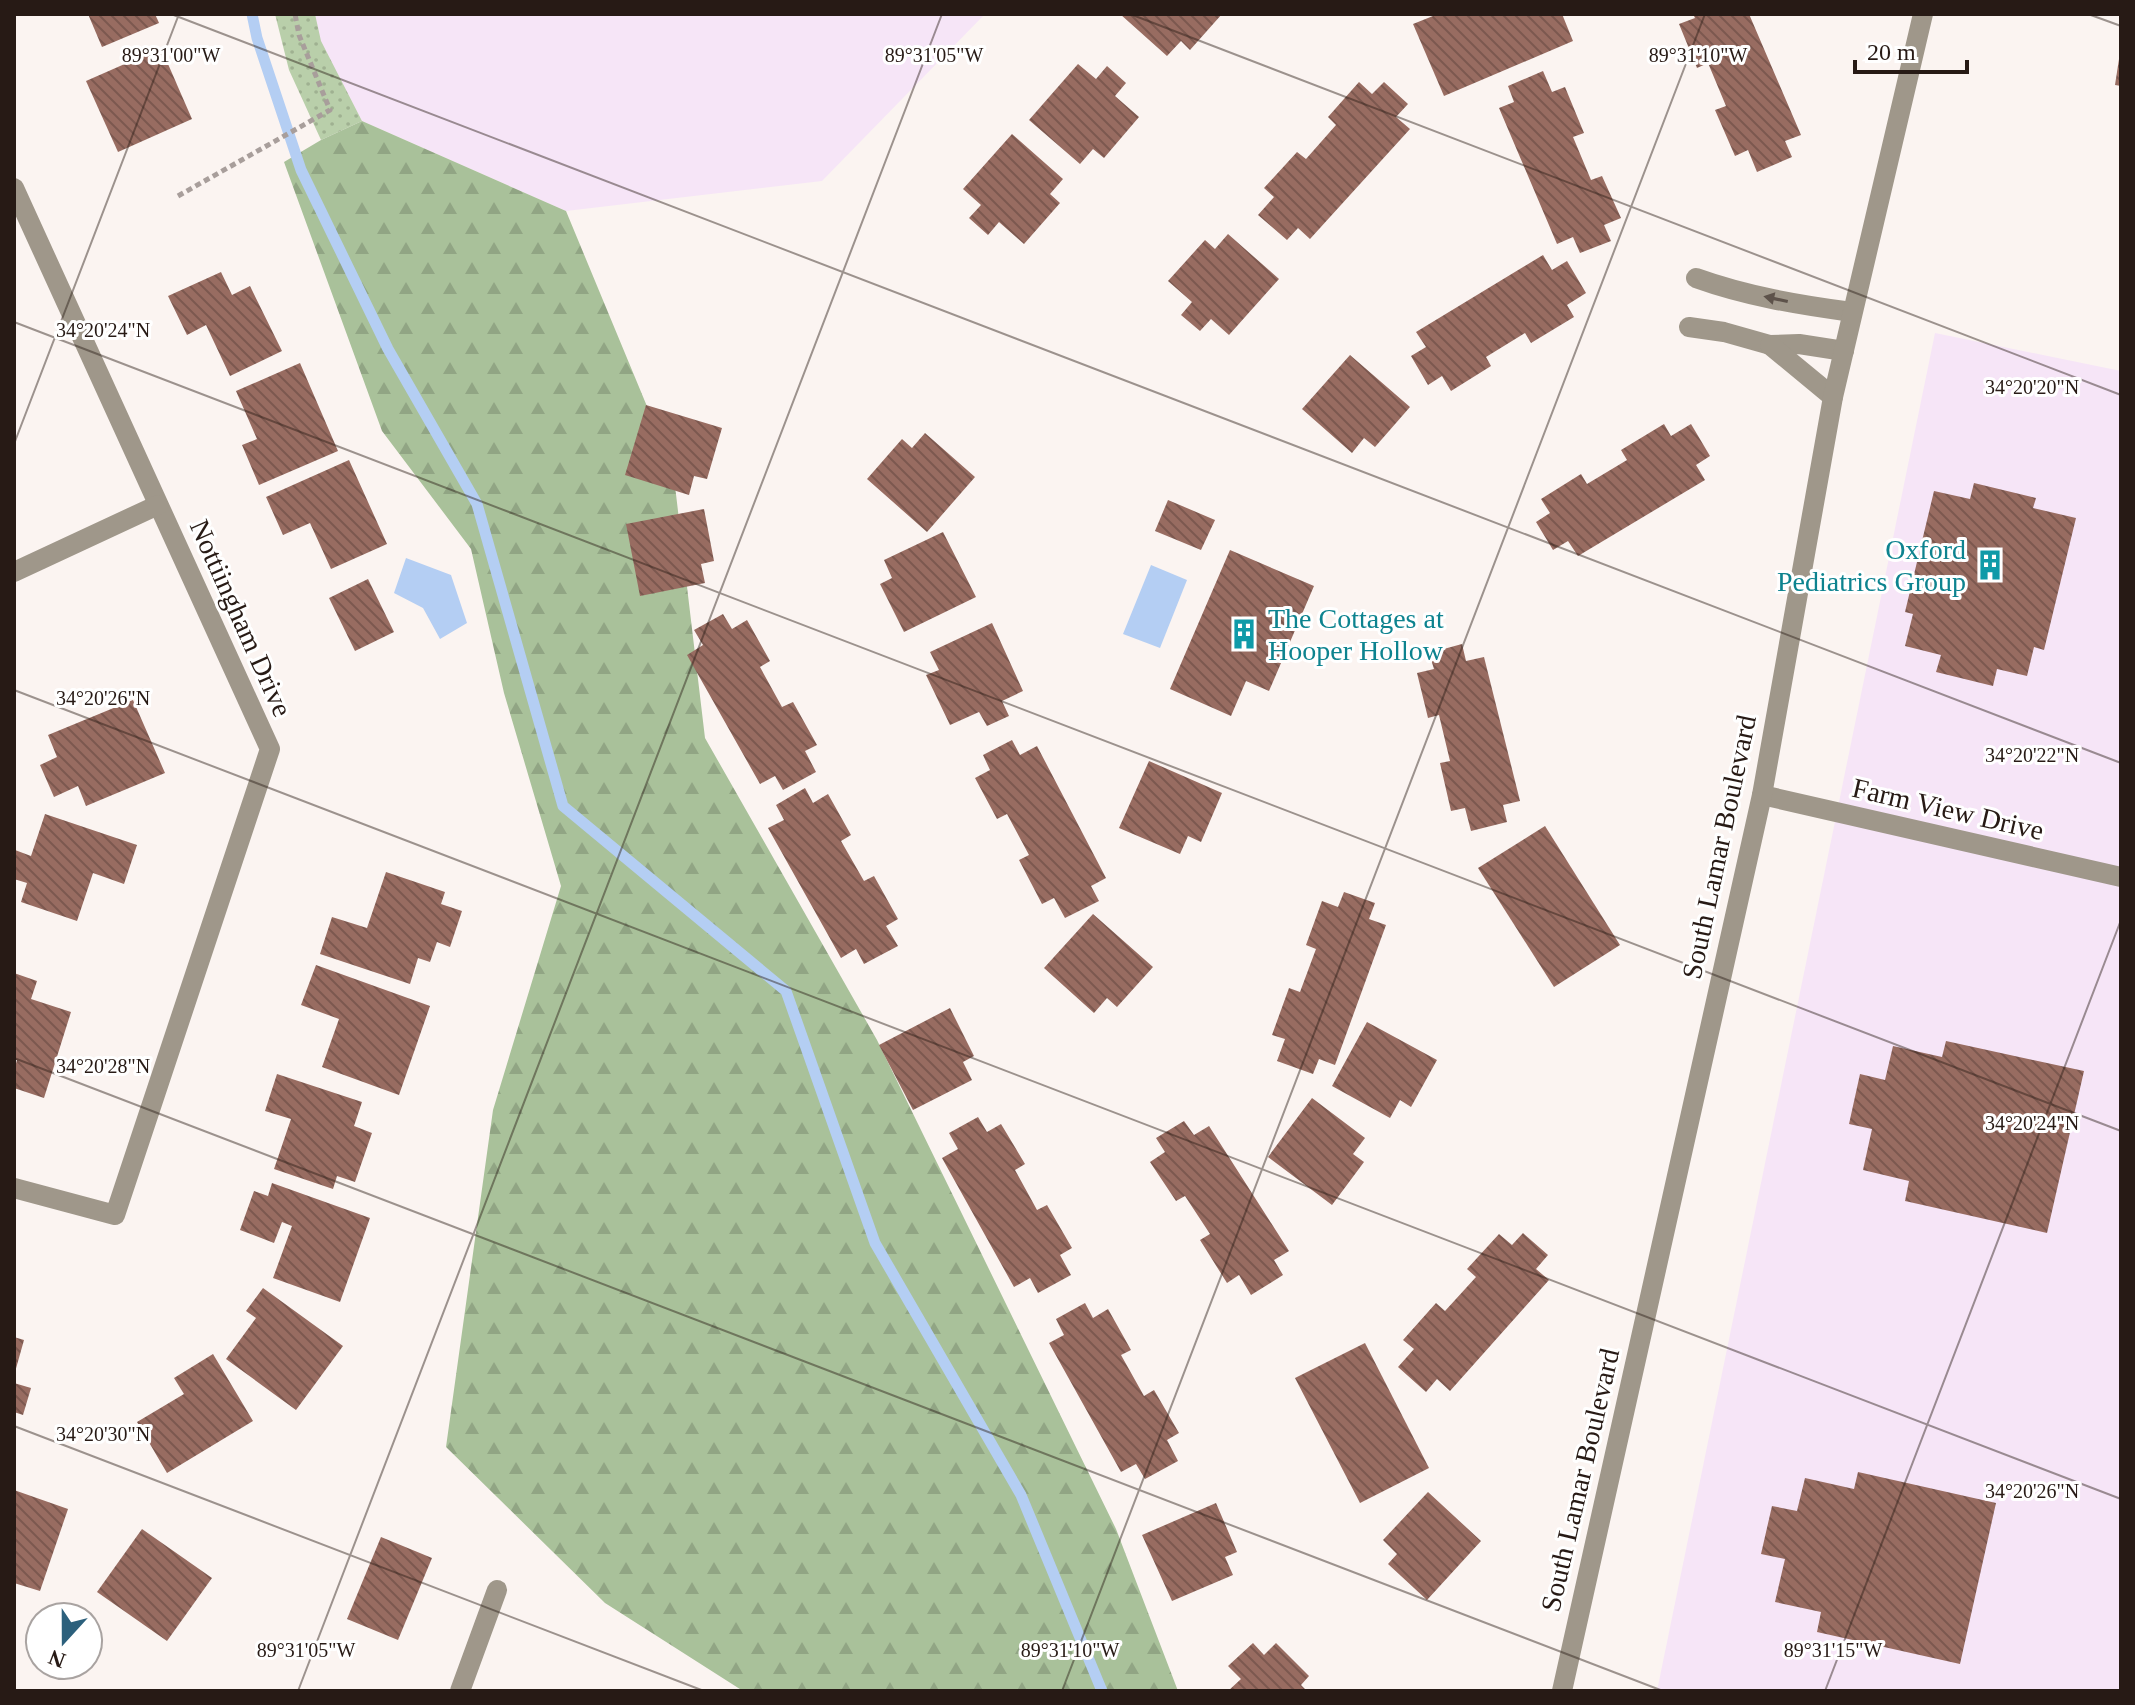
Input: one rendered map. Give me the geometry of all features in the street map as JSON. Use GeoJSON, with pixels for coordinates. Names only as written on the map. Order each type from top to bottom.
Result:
{"type":"FeatureCollection","features":[{"type":"Feature","properties":{"kind":"street","name":"South Lamar Boulevard"},"geometry":{"type":"LineString","coordinates":[[1562,1691],[1762,795],[1833,397],[1923,14]]}},
{"type":"Feature","properties":{"kind":"street","name":"Nottiingham Drive"},"geometry":{"type":"LineString","coordinates":[[14,188],[270,749],[115,1215],[14,1188]]}},
{"type":"Feature","properties":{"kind":"street"},"geometry":{"type":"LineString","coordinates":[[1696,278],[1726,289],[1852,312]]}},
{"type":"Feature","properties":{"kind":"street"},"geometry":{"type":"LineString","coordinates":[[1689,327],[1724,332],[1770,345],[1799,344],[1844,351]]}},
{"type":"Feature","properties":{"kind":"street"},"geometry":{"type":"LineString","coordinates":[[1770,345],[1833,397]]}},
{"type":"Feature","properties":{"kind":"street"},"geometry":{"type":"LineString","coordinates":[[14,572],[158,505]]}},
{"type":"Feature","properties":{"kind":"street","name":"Farm View Drive"},"geometry":{"type":"LineString","coordinates":[[1762,795],[2121,877]]}},
{"type":"Feature","properties":{"kind":"street"},"geometry":{"type":"LineString","coordinates":[[460,1691],[497,1590]]}},
{"type":"Feature","properties":{"kind":"path"},"geometry":{"type":"LineString","coordinates":[[178,196],[330,110],[299,35],[295,14]]}},
{"type":"Feature","properties":{"kind":"shaded area"},"geometry":{"type":"Polygon","coordinates":[[[315,14],[985,14],[822,181],[566,211],[362,121],[320,41],[315,14]]]}},
{"type":"Feature","properties":{"kind":"shaded area"},"geometry":{"type":"Polygon","coordinates":[[[1935,333],[2121,371],[2121,1691],[1657,1691],[1935,333]]]}},
{"type":"Feature","properties":{"kind":"green space"},"geometry":{"type":"Polygon","coordinates":[[[275,14],[315,14],[321,41],[362,121],[321,140],[289,70],[275,14]]]}},
{"type":"Feature","properties":{"kind":"green space"},"geometry":{"type":"Polygon","coordinates":[[[362,121],[566,211],[673,469],[705,738],[877,1040],[1116,1529],[1178,1691],[743,1691],[605,1603],[446,1447],[493,1110],[561,886],[504,693],[471,549],[382,431],[284,162],[362,121]]]}},
{"type":"Feature","properties":{"kind":"water"},"geometry":{"type":"Polygon","coordinates":[[[406,558],[451,575],[467,623],[440,639],[423,608],[394,593],[406,558]]]}},
{"type":"Feature","properties":{"kind":"water"},"geometry":{"type":"Polygon","coordinates":[[[1151,565],[1187,580],[1160,648],[1123,634],[1151,565]]]}},
{"type":"Feature","properties":{"kind":"building"},"geometry":{"type":"Polygon","coordinates":[[[88,14],[155,14],[159,23],[102,47],[88,14]]]}},
{"type":"Feature","properties":{"kind":"building"},"geometry":{"type":"Polygon","coordinates":[[[1120,14],[1222,14],[1190,50],[1181,41],[1167,56],[1120,14]]]}},
{"type":"Feature","properties":{"kind":"building"},"geometry":{"type":"Polygon","coordinates":[[[1438,14],[1562,14],[1573,41],[1444,96],[1413,24],[1438,14]]]}},
{"type":"Feature","properties":{"kind":"building"},"geometry":{"type":"Polygon","coordinates":[[[1693,14],[1749,14],[1801,135],[1785,141],[1792,157],[1757,172],[1748,150],[1735,156],[1715,110],[1726,106],[1708,63],[1697,68],[1679,24],[1695,18],[1693,14]]]}},
{"type":"Feature","properties":{"kind":"building"},"geometry":{"type":"Polygon","coordinates":[[[161,48],[192,119],[118,152],[86,81],[161,48]]]}},
{"type":"Feature","properties":{"kind":"building"},"geometry":{"type":"Polygon","coordinates":[[[2121,59],[2121,86],[2115,85],[2121,59]]]}},
{"type":"Feature","properties":{"kind":"building"},"geometry":{"type":"Polygon","coordinates":[[[1078,64],[1096,79],[1107,66],[1126,83],[1115,96],[1139,117],[1104,158],[1093,149],[1080,164],[1029,120],[1078,64]]]}},
{"type":"Feature","properties":{"kind":"building"},"geometry":{"type":"Polygon","coordinates":[[[1543,71],[1552,92],[1565,87],[1584,133],[1573,137],[1591,180],[1602,176],[1621,218],[1604,225],[1611,241],[1580,253],[1573,237],[1557,244],[1499,108],[1514,102],[1508,86],[1543,71]]]}},
{"type":"Feature","properties":{"kind":"building"},"geometry":{"type":"Polygon","coordinates":[[[1359,82],[1372,94],[1384,82],[1408,104],[1396,117],[1410,129],[1310,239],[1298,228],[1287,240],[1258,215],[1274,197],[1264,188],[1297,152],[1306,159],[1336,125],[1328,117],[1359,82]]]}},
{"type":"Feature","properties":{"kind":"building"},"geometry":{"type":"Polygon","coordinates":[[[1012,134],[1063,179],[1050,194],[1060,203],[1024,244],[999,222],[988,235],[969,218],[981,205],[963,189],[1012,134]]]}},
{"type":"Feature","properties":{"kind":"building"},"geometry":{"type":"Polygon","coordinates":[[[1228,234],[1279,279],[1229,335],[1211,319],[1200,331],[1181,315],[1192,302],[1168,281],[1205,240],[1215,249],[1228,234]]]}},
{"type":"Feature","properties":{"kind":"building"},"geometry":{"type":"Polygon","coordinates":[[[1543,255],[1552,270],[1567,261],[1586,293],[1567,305],[1574,317],[1531,343],[1525,333],[1486,357],[1491,366],[1451,391],[1442,376],[1428,385],[1411,356],[1426,347],[1416,332],[1543,255]]]}},
{"type":"Feature","properties":{"kind":"building"},"geometry":{"type":"Polygon","coordinates":[[[221,272],[232,295],[250,286],[282,351],[230,376],[206,325],[187,335],[168,296],[221,272]]]}},
{"type":"Feature","properties":{"kind":"building"},"geometry":{"type":"Polygon","coordinates":[[[1350,355],[1410,407],[1375,447],[1364,438],[1352,453],[1302,409],[1350,355]]]}},
{"type":"Feature","properties":{"kind":"building"},"geometry":{"type":"Polygon","coordinates":[[[300,363],[338,451],[259,485],[242,445],[257,439],[236,391],[300,363]]]}},
{"type":"Feature","properties":{"kind":"building"},"geometry":{"type":"Polygon","coordinates":[[[646,405],[722,428],[707,479],[694,476],[689,495],[625,475],[646,405]]]}},
{"type":"Feature","properties":{"kind":"building"},"geometry":{"type":"Polygon","coordinates":[[[1664,424],[1671,436],[1691,424],[1710,456],[1696,465],[1705,480],[1578,556],[1568,541],[1553,550],[1536,522],[1550,513],[1541,499],[1581,474],[1587,484],[1627,460],[1621,450],[1664,424]]]}},
{"type":"Feature","properties":{"kind":"building"},"geometry":{"type":"Polygon","coordinates":[[[925,433],[975,477],[927,532],[867,479],[902,439],[912,448],[925,433]]]}},
{"type":"Feature","properties":{"kind":"building"},"geometry":{"type":"Polygon","coordinates":[[[349,460],[387,544],[331,569],[310,523],[283,535],[266,497],[349,460]]]}},
{"type":"Feature","properties":{"kind":"building","name":"Oxford Pediatrics Group"},"geometry":{"type":"Polygon","coordinates":[[[1974,483],[2036,498],[2033,508],[2076,518],[2044,650],[2034,647],[2027,676],[1997,669],[1993,686],[1936,672],[1941,655],[1905,646],[1913,614],[1905,612],[1934,491],[1970,499],[1974,483]]]}},
{"type":"Feature","properties":{"kind":"building"},"geometry":{"type":"Polygon","coordinates":[[[1168,500],[1215,520],[1201,550],[1155,531],[1168,500]]]}},
{"type":"Feature","properties":{"kind":"building"},"geometry":{"type":"Polygon","coordinates":[[[704,509],[714,561],[701,564],[705,583],[640,596],[626,524],[704,509]]]}},
{"type":"Feature","properties":{"kind":"building"},"geometry":{"type":"Polygon","coordinates":[[[943,532],[976,597],[904,632],[880,584],[892,578],[884,560],[943,532]]]}},
{"type":"Feature","properties":{"kind":"building","name":"The Cottages at Hooper Hollow"},"geometry":{"type":"Polygon","coordinates":[[[1230,550],[1314,586],[1269,691],[1246,681],[1231,716],[1170,689],[1230,550]]]}},
{"type":"Feature","properties":{"kind":"building"},"geometry":{"type":"Polygon","coordinates":[[[368,579],[394,632],[355,651],[329,598],[368,579]]]}},
{"type":"Feature","properties":{"kind":"building"},"geometry":{"type":"Polygon","coordinates":[[[723,614],[732,629],[747,620],[770,661],[760,667],[782,707],[793,702],[817,745],[805,751],[816,772],[783,790],[775,776],[760,784],[687,655],[703,645],[694,630],[723,614]]]}},
{"type":"Feature","properties":{"kind":"building"},"geometry":{"type":"Polygon","coordinates":[[[992,623],[1023,691],[1002,701],[1009,716],[987,726],[979,712],[950,725],[926,675],[939,670],[930,652],[992,623]]]}},
{"type":"Feature","properties":{"kind":"building"},"geometry":{"type":"Polygon","coordinates":[[[1462,644],[1466,661],[1484,657],[1520,801],[1503,805],[1507,822],[1471,831],[1465,808],[1451,811],[1440,763],[1450,761],[1439,715],[1428,718],[1417,673],[1434,669],[1429,653],[1462,644]]]}},
{"type":"Feature","properties":{"kind":"building"},"geometry":{"type":"Polygon","coordinates":[[[133,700],[165,773],[86,806],[78,786],[54,797],[40,765],[57,757],[48,735],[133,700]]]}},
{"type":"Feature","properties":{"kind":"building"},"geometry":{"type":"Polygon","coordinates":[[[1012,740],[1020,755],[1037,746],[1106,878],[1091,886],[1099,901],[1065,918],[1054,898],[1042,904],[1019,860],[1029,855],[1007,814],[997,819],[975,778],[990,770],[983,755],[1012,740]]]}},
{"type":"Feature","properties":{"kind":"building"},"geometry":{"type":"Polygon","coordinates":[[[1149,761],[1222,793],[1201,842],[1188,836],[1180,854],[1119,828],[1149,761]]]}},
{"type":"Feature","properties":{"kind":"building"},"geometry":{"type":"Polygon","coordinates":[[[805,788],[813,803],[828,794],[851,835],[841,841],[864,881],[874,876],[898,919],[886,926],[898,946],[864,964],[856,949],[841,958],[768,828],[784,820],[776,805],[805,788]]]}},
{"type":"Feature","properties":{"kind":"building"},"geometry":{"type":"Polygon","coordinates":[[[45,814],[137,845],[124,884],[93,873],[77,921],[21,902],[27,883],[14,879],[15,850],[31,856],[45,814]]]}},
{"type":"Feature","properties":{"kind":"building"},"geometry":{"type":"Polygon","coordinates":[[[1545,826],[1620,945],[1554,987],[1478,868],[1545,826]]]}},
{"type":"Feature","properties":{"kind":"building"},"geometry":{"type":"Polygon","coordinates":[[[386,872],[445,892],[441,904],[462,911],[450,947],[437,942],[430,962],[418,958],[410,984],[320,954],[332,917],[367,928],[386,872]]]}},
{"type":"Feature","properties":{"kind":"building"},"geometry":{"type":"Polygon","coordinates":[[[1344,892],[1375,903],[1369,919],[1386,925],[1335,1065],[1319,1059],[1313,1074],[1277,1061],[1285,1039],[1272,1035],[1289,988],[1300,992],[1316,949],[1306,945],[1322,901],[1338,907],[1344,892]]]}},
{"type":"Feature","properties":{"kind":"building"},"geometry":{"type":"Polygon","coordinates":[[[1093,914],[1153,967],[1117,1007],[1107,998],[1094,1013],[1044,968],[1093,914]]]}},
{"type":"Feature","properties":{"kind":"building"},"geometry":{"type":"Polygon","coordinates":[[[316,965],[430,1006],[399,1095],[322,1067],[339,1019],[301,1005],[316,965]]]}},
{"type":"Feature","properties":{"kind":"building"},"geometry":{"type":"Polygon","coordinates":[[[14,973],[37,981],[31,999],[71,1012],[44,1098],[14,1088],[17,1060],[14,1060],[14,973]]]}},
{"type":"Feature","properties":{"kind":"building"},"geometry":{"type":"Polygon","coordinates":[[[950,1008],[974,1056],[963,1062],[972,1080],[913,1110],[879,1045],[950,1008]]]}},
{"type":"Feature","properties":{"kind":"building"},"geometry":{"type":"Polygon","coordinates":[[[1367,1022],[1437,1060],[1411,1107],[1400,1100],[1390,1118],[1332,1086],[1367,1022]]]}},
{"type":"Feature","properties":{"kind":"building"},"geometry":{"type":"Polygon","coordinates":[[[1946,1041],[2084,1071],[2047,1233],[1905,1201],[1909,1181],[1863,1170],[1872,1129],[1849,1124],[1860,1074],[1885,1080],[1893,1046],[1942,1057],[1946,1041]]]}},
{"type":"Feature","properties":{"kind":"building"},"geometry":{"type":"Polygon","coordinates":[[[277,1074],[362,1102],[354,1126],[372,1133],[355,1182],[337,1176],[333,1189],[274,1169],[291,1119],[265,1111],[277,1074]]]}},
{"type":"Feature","properties":{"kind":"building"},"geometry":{"type":"Polygon","coordinates":[[[1312,1098],[1365,1138],[1353,1154],[1364,1162],[1332,1205],[1268,1157],[1312,1098]]]}},
{"type":"Feature","properties":{"kind":"building"},"geometry":{"type":"Polygon","coordinates":[[[978,1117],[987,1132],[1001,1124],[1025,1164],[1015,1170],[1037,1210],[1047,1205],[1072,1248],[1060,1255],[1071,1275],[1038,1293],[1030,1278],[1014,1287],[942,1158],[958,1149],[949,1133],[978,1117]]]}},
{"type":"Feature","properties":{"kind":"building"},"geometry":{"type":"Polygon","coordinates":[[[1184,1121],[1194,1135],[1209,1126],[1289,1251],[1274,1260],[1283,1275],[1251,1295],[1239,1275],[1227,1283],[1200,1240],[1210,1234],[1185,1196],[1176,1201],[1150,1162],[1165,1152],[1156,1138],[1184,1121]]]}},
{"type":"Feature","properties":{"kind":"building"},"geometry":{"type":"Polygon","coordinates":[[[272,1183],[370,1218],[340,1302],[273,1278],[292,1226],[282,1222],[274,1243],[240,1230],[254,1191],[268,1196],[272,1183]]]}},
{"type":"Feature","properties":{"kind":"building"},"geometry":{"type":"Polygon","coordinates":[[[1523,1233],[1548,1255],[1536,1269],[1549,1280],[1450,1391],[1437,1379],[1426,1392],[1398,1367],[1414,1349],[1403,1340],[1436,1303],[1445,1311],[1476,1277],[1467,1269],[1499,1234],[1512,1245],[1523,1233]]]}},
{"type":"Feature","properties":{"kind":"building"},"geometry":{"type":"Polygon","coordinates":[[[263,1288],[343,1346],[296,1410],[226,1359],[256,1318],[246,1311],[263,1288]]]}},
{"type":"Feature","properties":{"kind":"building"},"geometry":{"type":"Polygon","coordinates":[[[1085,1303],[1093,1318],[1108,1309],[1131,1350],[1121,1355],[1144,1396],[1154,1390],[1179,1433],[1167,1440],[1178,1461],[1145,1479],[1136,1464],[1121,1472],[1049,1343],[1064,1335],[1056,1319],[1085,1303]]]}},
{"type":"Feature","properties":{"kind":"building"},"geometry":{"type":"Polygon","coordinates":[[[14,1337],[24,1340],[15,1372],[14,1372],[14,1337]]]}},
{"type":"Feature","properties":{"kind":"building"},"geometry":{"type":"Polygon","coordinates":[[[1365,1343],[1429,1468],[1360,1503],[1295,1378],[1365,1343]]]}},
{"type":"Feature","properties":{"kind":"building"},"geometry":{"type":"Polygon","coordinates":[[[213,1354],[253,1421],[167,1473],[137,1422],[184,1394],[174,1378],[213,1354]]]}},
{"type":"Feature","properties":{"kind":"building"},"geometry":{"type":"Polygon","coordinates":[[[14,1383],[31,1388],[23,1415],[14,1412],[14,1383]]]}},
{"type":"Feature","properties":{"kind":"building"},"geometry":{"type":"Polygon","coordinates":[[[1858,1472],[1996,1503],[1960,1664],[1817,1632],[1821,1612],[1775,1602],[1785,1559],[1761,1554],[1772,1506],[1797,1511],[1805,1478],[1854,1489],[1858,1472]]]}},
{"type":"Feature","properties":{"kind":"building"},"geometry":{"type":"Polygon","coordinates":[[[14,1490],[68,1509],[40,1591],[14,1583],[14,1490]]]}},
{"type":"Feature","properties":{"kind":"building"},"geometry":{"type":"Polygon","coordinates":[[[1428,1492],[1481,1541],[1427,1600],[1388,1564],[1397,1554],[1383,1540],[1428,1492]]]}},
{"type":"Feature","properties":{"kind":"building"},"geometry":{"type":"Polygon","coordinates":[[[1216,1503],[1237,1552],[1225,1557],[1233,1575],[1172,1601],[1142,1535],[1216,1503]]]}},
{"type":"Feature","properties":{"kind":"building"},"geometry":{"type":"Polygon","coordinates":[[[142,1529],[212,1578],[167,1641],[97,1592],[142,1529]]]}},
{"type":"Feature","properties":{"kind":"building"},"geometry":{"type":"Polygon","coordinates":[[[381,1537],[432,1558],[398,1640],[347,1619],[381,1537]]]}},
{"type":"Feature","properties":{"kind":"building"},"geometry":{"type":"Polygon","coordinates":[[[1253,1643],[1264,1655],[1276,1643],[1309,1676],[1301,1685],[1307,1691],[1228,1691],[1241,1679],[1228,1666],[1253,1643]]]}},
{"type":"Feature","properties":{"kind":"waterway"},"geometry":{"type":"LineString","coordinates":[[252,14],[257,38],[301,170],[388,349],[477,504],[563,806],[786,991],[875,1243],[1021,1495],[1102,1691]]}},
{"type":"Feature","properties":{"kind":"place","name":"Oxford Pediatrics Group"},"geometry":{"type":"Point","coordinates":[1990,565]}},
{"type":"Feature","properties":{"kind":"place","name":"The Cottages at Hooper Hollow"},"geometry":{"type":"Point","coordinates":[1244,634]}}]}
